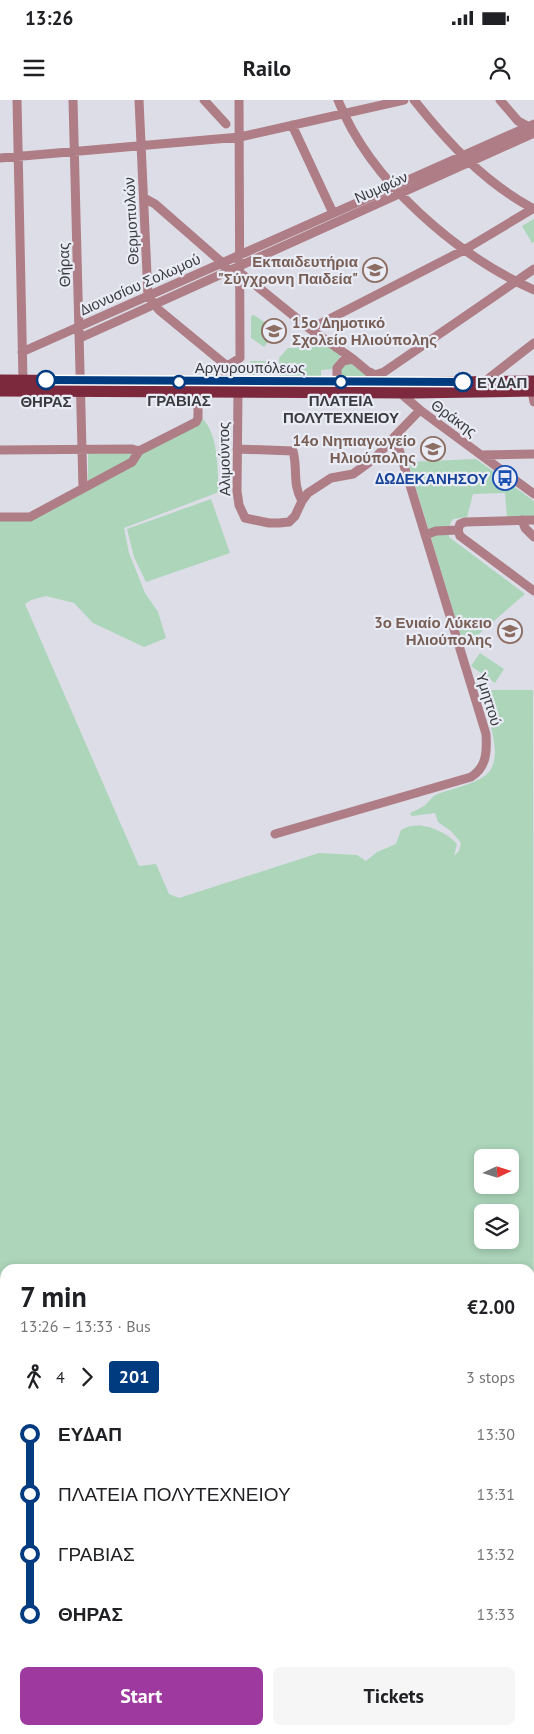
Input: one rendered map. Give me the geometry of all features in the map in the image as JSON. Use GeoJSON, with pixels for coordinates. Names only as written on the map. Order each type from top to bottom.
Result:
{"type":"FeatureCollection","features":[{"type":"Feature","properties":{"kind":"main road","name":"Αργυρουπόλεως"},"geometry":{"type":"LineString","coordinates":[[0,391],[81,386],[224,382],[345,382],[382,378],[484,382],[534,391]]}},
{"type":"Feature","properties":{"kind":"main road","name":"Αργυρουπόλεως"},"geometry":{"type":"LineString","coordinates":[[0,380],[198,391],[534,391]]}},
{"type":"Feature","properties":{"kind":"street"},"geometry":{"type":"LineString","coordinates":[[17,100],[23,380]]}},
{"type":"Feature","properties":{"kind":"street","name":"Θήρας"},"geometry":{"type":"LineString","coordinates":[[73,100],[84,488]]}},
{"type":"Feature","properties":{"kind":"street","name":"Θερμοπυλών"},"geometry":{"type":"LineString","coordinates":[[139,100],[148,296]]}},
{"type":"Feature","properties":{"kind":"street"},"geometry":{"type":"LineString","coordinates":[[204,100],[226,124]]}},
{"type":"Feature","properties":{"kind":"street"},"geometry":{"type":"LineString","coordinates":[[224,382],[227,366],[240,358],[239,100]]}},
{"type":"Feature","properties":{"kind":"street"},"geometry":{"type":"LineString","coordinates":[[338,100],[360,143],[394,186],[428,221],[464,250],[534,290]]}},
{"type":"Feature","properties":{"kind":"street"},"geometry":{"type":"LineString","coordinates":[[0,158],[240,137],[404,100]]}},
{"type":"Feature","properties":{"kind":"street"},"geometry":{"type":"LineString","coordinates":[[414,100],[465,159],[510,195],[534,208]]}},
{"type":"Feature","properties":{"kind":"street"},"geometry":{"type":"LineString","coordinates":[[500,100],[518,121],[532,128]]}},
{"type":"Feature","properties":{"kind":"street"},"geometry":{"type":"LineString","coordinates":[[225,138],[226,124],[240,118]]}},
{"type":"Feature","properties":{"kind":"street"},"geometry":{"type":"LineString","coordinates":[[292,125],[333,214]]}},
{"type":"Feature","properties":{"kind":"street","name":"Νυμφών"},"geometry":{"type":"LineString","coordinates":[[240,270],[532,128]]}},
{"type":"Feature","properties":{"kind":"street","name":"Νυμφών"},"geometry":{"type":"LineString","coordinates":[[240,255],[394,186],[465,159]]}},
{"type":"Feature","properties":{"kind":"street"},"geometry":{"type":"LineString","coordinates":[[144,198],[154,204],[230,270]]}},
{"type":"Feature","properties":{"kind":"street"},"geometry":{"type":"LineString","coordinates":[[310,329],[464,250],[534,208]]}},
{"type":"Feature","properties":{"kind":"street","name":"Διονυσίου Σολωμού"},"geometry":{"type":"LineString","coordinates":[[22,352],[240,255]]}},
{"type":"Feature","properties":{"kind":"street"},"geometry":{"type":"LineString","coordinates":[[372,392],[378,388],[382,378],[534,269]]}},
{"type":"Feature","properties":{"kind":"street","name":"Διονυσίου Σολωμού"},"geometry":{"type":"LineString","coordinates":[[80,338],[230,270],[240,270]]}},
{"type":"Feature","properties":{"kind":"street","name":"Θράκης"},"geometry":{"type":"LineString","coordinates":[[240,270],[243,275],[310,329],[370,372],[382,378],[401,392],[420,410],[534,494]]}},
{"type":"Feature","properties":{"kind":"street"},"geometry":{"type":"LineString","coordinates":[[148,296],[154,305],[227,366]]}},
{"type":"Feature","properties":{"kind":"street"},"geometry":{"type":"LineString","coordinates":[[484,382],[534,343]]}},
{"type":"Feature","properties":{"kind":"street"},"geometry":{"type":"LineString","coordinates":[[345,382],[337,377],[336,368],[343,361],[353,359]]}},
{"type":"Feature","properties":{"kind":"street"},"geometry":{"type":"LineString","coordinates":[[0,517],[30,517],[132,462],[139,451],[196,422],[198,418],[198,391]]}},
{"type":"Feature","properties":{"kind":"street","name":"Αλιμούντος"},"geometry":{"type":"LineString","coordinates":[[238,391],[237,450],[239,505],[245,518],[279,524],[289,522],[295,516],[308,493],[331,478],[353,474],[375,458],[395,436]]}},
{"type":"Feature","properties":{"kind":"street"},"geometry":{"type":"LineString","coordinates":[[395,436],[420,410]]}},
{"type":"Feature","properties":{"kind":"street","name":"Υμηττού"},"geometry":{"type":"LineString","coordinates":[[276,834],[471,777],[481,768],[486,757],[486,734],[395,436]]}},
{"type":"Feature","properties":{"kind":"street"},"geometry":{"type":"LineString","coordinates":[[0,450],[132,449],[139,451]]}},
{"type":"Feature","properties":{"kind":"street"},"geometry":{"type":"LineString","coordinates":[[237,450],[293,451],[295,457],[296,488],[302,501]]}},
{"type":"Feature","properties":{"kind":"street"},"geometry":{"type":"LineString","coordinates":[[481,455],[534,454]]}},
{"type":"Feature","properties":{"kind":"street"},"geometry":{"type":"LineString","coordinates":[[522,520],[525,528],[534,537]]}},
{"type":"Feature","properties":{"kind":"street"},"geometry":{"type":"LineString","coordinates":[[534,520],[465,522],[460,524],[458,530],[460,536],[534,592]]}},
{"type":"Feature","properties":{"kind":"street"},"geometry":{"type":"LineString","coordinates":[[425,535],[436,531],[458,530]]}},
{"type":"Feature","properties":{"kind":"green space"},"geometry":{"type":"Polygon","coordinates":[[[534,219],[534,242],[532,243],[522,226],[534,219]]]}},
{"type":"Feature","properties":{"kind":"green space"},"geometry":{"type":"Polygon","coordinates":[[[254,315],[276,330],[264,347],[251,338],[251,316],[254,315]]]}},
{"type":"Feature","properties":{"kind":"green space"},"geometry":{"type":"Polygon","coordinates":[[[316,336],[341,355],[333,369],[321,370],[321,377],[280,377],[279,358],[288,348],[296,348],[316,336]]]}},
{"type":"Feature","properties":{"kind":"green space"},"geometry":{"type":"Polygon","coordinates":[[[250,361],[270,361],[270,375],[250,375],[250,361]]]}},
{"type":"Feature","properties":{"kind":"green space"},"geometry":{"type":"Polygon","coordinates":[[[351,363],[367,376],[344,378],[341,375],[342,368],[344,365],[351,363]]]}},
{"type":"Feature","properties":{"kind":"green space"},"geometry":{"type":"Polygon","coordinates":[[[201,417],[207,424],[214,442],[219,492],[124,528],[129,553],[145,593],[158,612],[166,638],[144,647],[93,623],[74,603],[46,596],[31,600],[25,604],[139,866],[156,864],[169,894],[179,898],[319,853],[357,855],[366,861],[377,852],[396,844],[401,830],[411,826],[430,827],[448,836],[457,844],[454,856],[459,851],[461,843],[451,831],[438,822],[435,813],[412,816],[410,813],[424,806],[436,795],[481,778],[492,767],[495,757],[493,734],[479,690],[533,690],[534,1264],[0,1264],[0,521],[33,520],[201,417]]]}},
{"type":"Feature","properties":{"kind":"green space"},"geometry":{"type":"Polygon","coordinates":[[[131,452],[132,458],[88,484],[88,453],[131,452]]]}},
{"type":"Feature","properties":{"kind":"green space"},"geometry":{"type":"Polygon","coordinates":[[[476,459],[534,501],[534,516],[507,517],[505,493],[473,494],[467,517],[451,521],[449,537],[525,594],[464,647],[408,462],[476,459]]]}},
{"type":"Feature","properties":{"kind":"green space"},"geometry":{"type":"Polygon","coordinates":[[[211,499],[230,553],[146,582],[134,557],[127,529],[211,499]]]}},
{"type":"Feature","properties":{"kind":"green space"},"geometry":{"type":"Polygon","coordinates":[[[480,653],[504,669],[495,683],[471,666],[480,653]]]}},
{"type":"Feature","properties":{"kind":"bus line","name":"201"},"geometry":{"type":"LineString","coordinates":[[46,380],[463,382]]}},
{"type":"Feature","properties":{"kind":"place","name":"Εκπαιδευτήρια \"Σύγχρονη Παιδεία\""},"geometry":{"type":"Point","coordinates":[375,270]}},
{"type":"Feature","properties":{"kind":"place","name":"15ο Δημοτικό Σχολείο Ηλιούπολης"},"geometry":{"type":"Point","coordinates":[274,331]}},
{"type":"Feature","properties":{"kind":"place","name":"ΘΗΡΑΣ"},"geometry":{"type":"Point","coordinates":[46,380]}},
{"type":"Feature","properties":{"kind":"place","name":"ΓΡΑΒΙΑΣ"},"geometry":{"type":"Point","coordinates":[179,382]}},
{"type":"Feature","properties":{"kind":"place","name":"ΠΛΑΤΕΙΑ ΠΟΛΥΤΕΧΝΕΙΟΥ"},"geometry":{"type":"Point","coordinates":[341,382]}},
{"type":"Feature","properties":{"kind":"place","name":"ΕΥΔΑΠ"},"geometry":{"type":"Point","coordinates":[463,382]}},
{"type":"Feature","properties":{"kind":"place","name":"14ο Νηπιαγωγείο Ηλιούπολης"},"geometry":{"type":"Point","coordinates":[433,449]}},
{"type":"Feature","properties":{"kind":"place","name":"ΔΩΔΕΚΑΝΗΣΟΥ"},"geometry":{"type":"Point","coordinates":[505,478]}},
{"type":"Feature","properties":{"kind":"place","name":"3ο Ενιαίο Λύκειο Ηλιούπολης"},"geometry":{"type":"Point","coordinates":[510,631]}}]}
